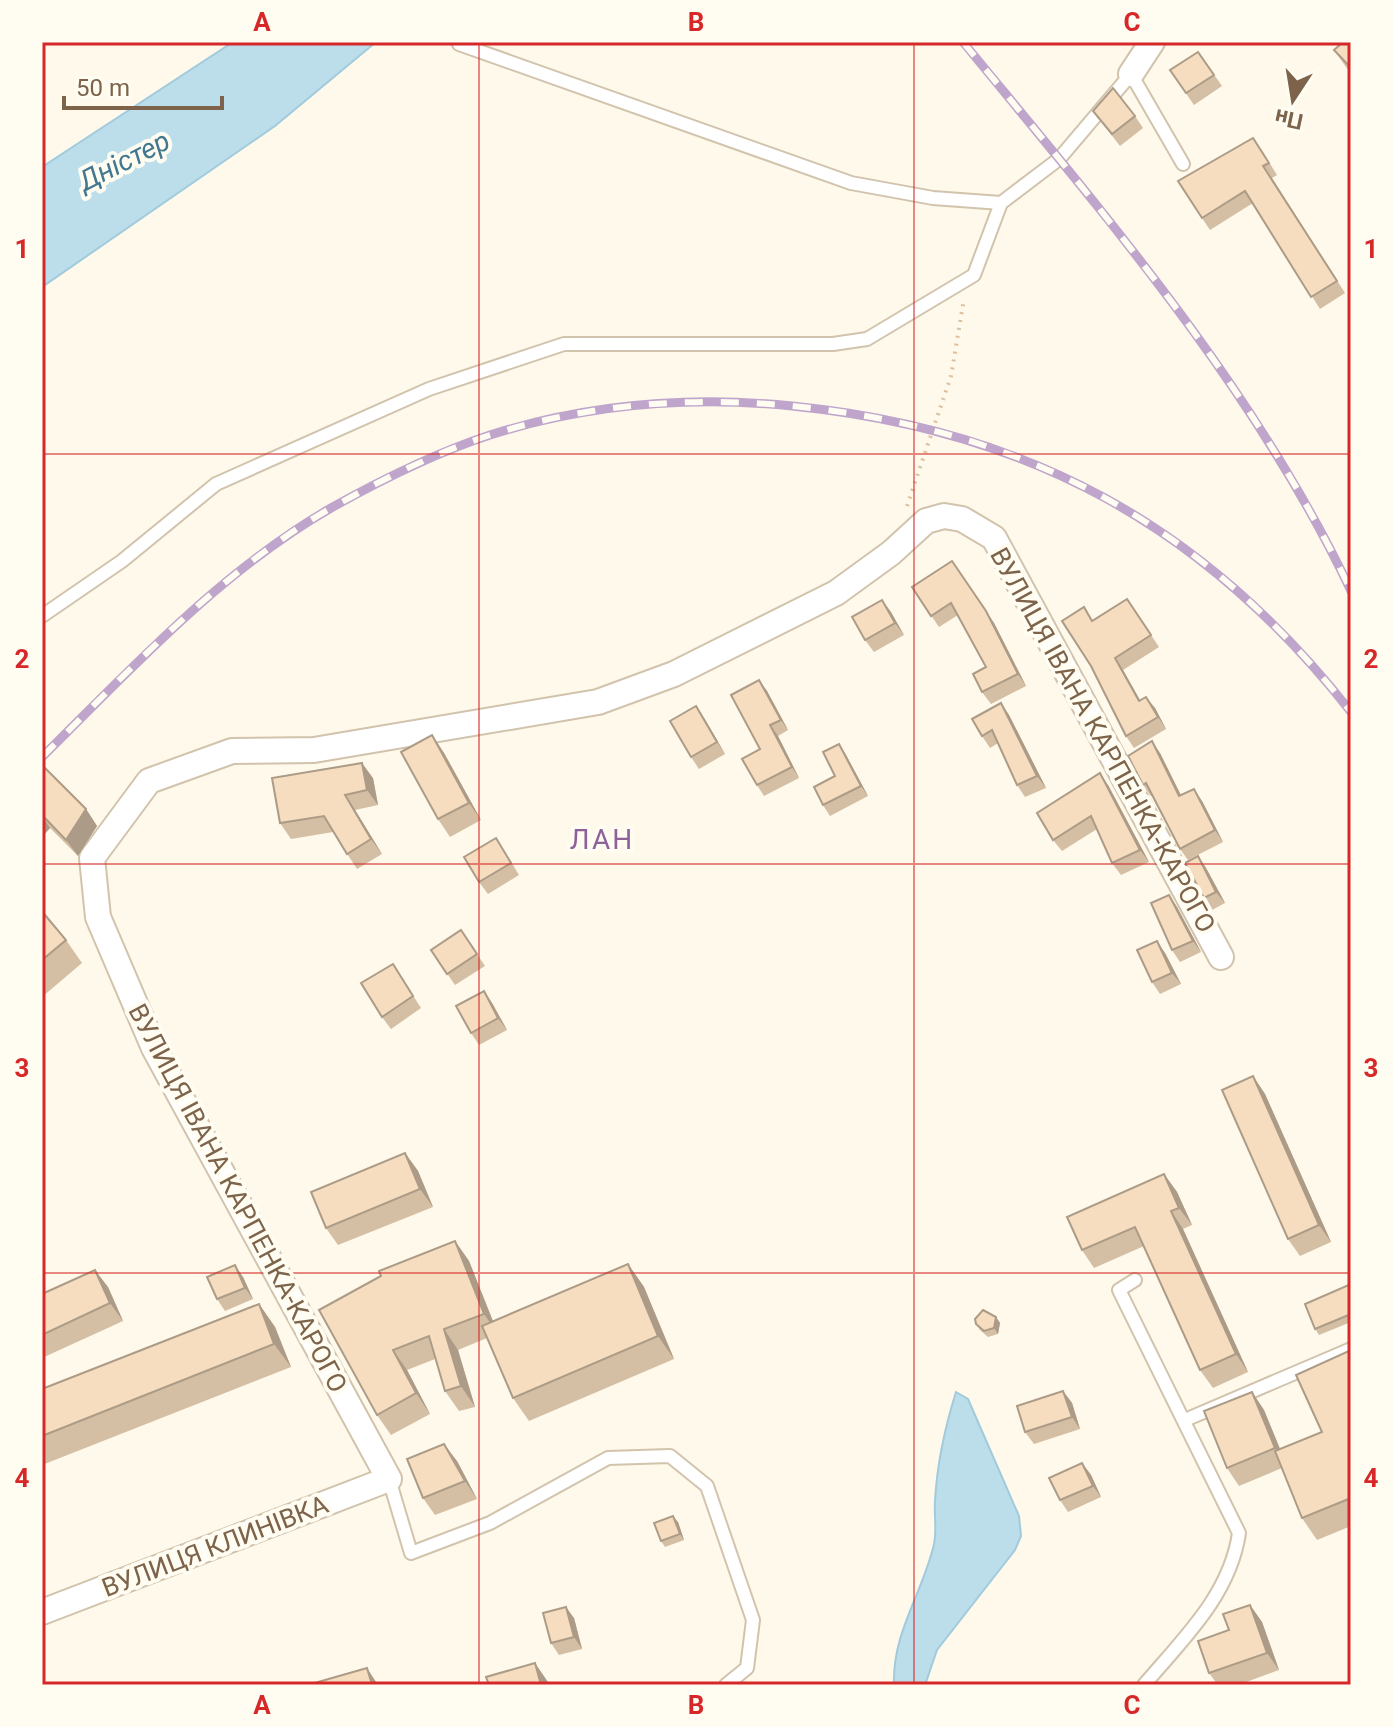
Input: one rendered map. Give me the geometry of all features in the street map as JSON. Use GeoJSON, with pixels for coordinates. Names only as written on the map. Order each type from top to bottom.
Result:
{"type":"FeatureCollection","features":[{"type":"Feature","properties":{"kind":"street"},"geometry":{"type":"LineString","coordinates":[[1131,74],[1152,42]]}},
{"type":"Feature","properties":{"kind":"street","name":"ВУЛИЦЯ ІВАНА КАРПЕНКА-КАРОГО"},"geometry":{"type":"LineString","coordinates":[[389,1479],[154,1048],[98,917],[92,858],[149,781],[232,751],[314,750],[598,702],[674,674],[836,593],[891,553],[926,521],[944,516],[962,519],[994,538],[1221,957]]}},
{"type":"Feature","properties":{"kind":"street","name":"ВУЛИЦЯ КЛИНІВКА"},"geometry":{"type":"LineString","coordinates":[[42,1612],[389,1479]]}},
{"type":"Feature","properties":{"kind":"lane"},"geometry":{"type":"LineString","coordinates":[[459,44],[851,183],[933,198],[1001,203]]}},
{"type":"Feature","properties":{"kind":"lane"},"geometry":{"type":"LineString","coordinates":[[42,616],[122,561],[216,484],[429,389],[564,344],[833,344],[867,339],[974,275],[1001,203],[1059,159],[1131,74],[1183,164]]}},
{"type":"Feature","properties":{"kind":"lane"},"geometry":{"type":"LineString","coordinates":[[1135,1280],[1119,1290],[1239,1533],[1235,1559],[1211,1606],[1144,1685]]}},
{"type":"Feature","properties":{"kind":"lane"},"geometry":{"type":"LineString","coordinates":[[1185,1420],[1351,1349]]}},
{"type":"Feature","properties":{"kind":"lane"},"geometry":{"type":"LineString","coordinates":[[389,1479],[411,1553],[490,1523],[608,1458],[670,1456],[707,1486],[753,1620],[747,1668],[726,1685]]}},
{"type":"Feature","properties":{"kind":"path"},"geometry":{"type":"LineString","coordinates":[[905,514],[951,376],[960,308],[974,275]]}},
{"type":"Feature","properties":{"kind":"water","name":"Дністер"},"geometry":{"type":"Polygon","coordinates":[[[233,42],[376,42],[275,126],[42,287],[42,167],[233,42]]]}},
{"type":"Feature","properties":{"kind":"water"},"geometry":{"type":"Polygon","coordinates":[[[956,1392],[968,1399],[1019,1516],[1021,1536],[1015,1550],[937,1650],[925,1685],[894,1685],[903,1630],[934,1544],[938,1473],[956,1392]]]}},
{"type":"Feature","properties":{"kind":"building"},"geometry":{"type":"Polygon","coordinates":[[[1343,42],[1351,42],[1351,68],[1334,50],[1343,42]]]}},
{"type":"Feature","properties":{"kind":"building"},"geometry":{"type":"Polygon","coordinates":[[[1198,52],[1214,75],[1186,93],[1170,70],[1198,52]]]}},
{"type":"Feature","properties":{"kind":"building"},"geometry":{"type":"Polygon","coordinates":[[[1113,88],[1135,116],[1112,134],[1093,111],[1113,88]]]}},
{"type":"Feature","properties":{"kind":"building"},"geometry":{"type":"Polygon","coordinates":[[[1253,138],[1269,163],[1263,166],[1337,281],[1311,297],[1245,191],[1202,218],[1178,181],[1253,138]]]}},
{"type":"Feature","properties":{"kind":"building"},"geometry":{"type":"Polygon","coordinates":[[[952,561],[986,611],[1018,674],[982,692],[973,674],[986,667],[951,603],[931,616],[912,587],[952,561]]]}},
{"type":"Feature","properties":{"kind":"building"},"geometry":{"type":"Polygon","coordinates":[[[1127,599],[1151,635],[1115,658],[1139,701],[1146,697],[1158,717],[1126,736],[1091,666],[1062,621],[1084,607],[1092,621],[1127,599]]]}},
{"type":"Feature","properties":{"kind":"building"},"geometry":{"type":"Polygon","coordinates":[[[882,600],[895,623],[865,640],[852,617],[882,600]]]}},
{"type":"Feature","properties":{"kind":"building"},"geometry":{"type":"Polygon","coordinates":[[[759,680],[781,720],[770,725],[792,767],[757,785],[742,759],[760,749],[731,695],[759,680]]]}},
{"type":"Feature","properties":{"kind":"building"},"geometry":{"type":"Polygon","coordinates":[[[1001,703],[1037,776],[1017,785],[992,730],[982,736],[972,719],[1001,703]]]}},
{"type":"Feature","properties":{"kind":"building"},"geometry":{"type":"Polygon","coordinates":[[[696,706],[717,742],[691,757],[670,721],[696,706]]]}},
{"type":"Feature","properties":{"kind":"building"},"geometry":{"type":"Polygon","coordinates":[[[432,735],[469,803],[438,819],[401,752],[432,735]]]}},
{"type":"Feature","properties":{"kind":"building"},"geometry":{"type":"Polygon","coordinates":[[[1152,741],[1179,796],[1194,789],[1215,830],[1180,849],[1146,783],[1143,785],[1128,756],[1152,741]]]}},
{"type":"Feature","properties":{"kind":"building"},"geometry":{"type":"Polygon","coordinates":[[[839,744],[861,786],[823,805],[814,787],[835,776],[823,752],[839,744]]]}},
{"type":"Feature","properties":{"kind":"building"},"geometry":{"type":"Polygon","coordinates":[[[362,763],[367,790],[345,795],[371,839],[347,854],[324,816],[280,823],[272,778],[362,763]]]}},
{"type":"Feature","properties":{"kind":"building"},"geometry":{"type":"Polygon","coordinates":[[[42,765],[86,809],[66,840],[42,815],[42,765]]]}},
{"type":"Feature","properties":{"kind":"building"},"geometry":{"type":"Polygon","coordinates":[[[1100,773],[1140,850],[1112,863],[1091,816],[1053,840],[1037,813],[1100,773]]]}},
{"type":"Feature","properties":{"kind":"building"},"geometry":{"type":"Polygon","coordinates":[[[496,838],[511,863],[479,882],[464,857],[496,838]]]}},
{"type":"Feature","properties":{"kind":"building"},"geometry":{"type":"Polygon","coordinates":[[[1198,856],[1216,892],[1204,898],[1185,863],[1198,856]]]}},
{"type":"Feature","properties":{"kind":"building"},"geometry":{"type":"Polygon","coordinates":[[[1169,895],[1193,941],[1172,950],[1151,903],[1169,895]]]}},
{"type":"Feature","properties":{"kind":"building"},"geometry":{"type":"Polygon","coordinates":[[[45,915],[66,940],[42,960],[42,918],[45,915]]]}},
{"type":"Feature","properties":{"kind":"building"},"geometry":{"type":"Polygon","coordinates":[[[461,930],[477,954],[447,974],[431,950],[461,930]]]}},
{"type":"Feature","properties":{"kind":"building"},"geometry":{"type":"Polygon","coordinates":[[[1157,941],[1172,973],[1152,982],[1137,950],[1157,941]]]}},
{"type":"Feature","properties":{"kind":"building"},"geometry":{"type":"Polygon","coordinates":[[[393,964],[413,996],[382,1017],[361,983],[393,964]]]}},
{"type":"Feature","properties":{"kind":"building"},"geometry":{"type":"Polygon","coordinates":[[[484,991],[498,1018],[471,1033],[456,1006],[484,991]]]}},
{"type":"Feature","properties":{"kind":"building"},"geometry":{"type":"Polygon","coordinates":[[[1253,1076],[1319,1225],[1288,1239],[1222,1090],[1253,1076]]]}},
{"type":"Feature","properties":{"kind":"building"},"geometry":{"type":"Polygon","coordinates":[[[405,1153],[420,1189],[326,1228],[311,1192],[405,1153]]]}},
{"type":"Feature","properties":{"kind":"building"},"geometry":{"type":"Polygon","coordinates":[[[1164,1174],[1179,1208],[1171,1211],[1236,1354],[1200,1370],[1135,1227],[1082,1250],[1067,1217],[1164,1174]]]}},
{"type":"Feature","properties":{"kind":"building"},"geometry":{"type":"Polygon","coordinates":[[[455,1241],[484,1314],[444,1329],[461,1386],[445,1391],[429,1336],[393,1350],[416,1393],[377,1415],[319,1310],[381,1276],[379,1271],[455,1241]]]}},
{"type":"Feature","properties":{"kind":"building"},"geometry":{"type":"Polygon","coordinates":[[[628,1264],[658,1336],[513,1398],[482,1326],[628,1264]]]}},
{"type":"Feature","properties":{"kind":"building"},"geometry":{"type":"Polygon","coordinates":[[[235,1265],[245,1288],[217,1299],[207,1277],[235,1265]]]}},
{"type":"Feature","properties":{"kind":"building"},"geometry":{"type":"Polygon","coordinates":[[[95,1270],[110,1303],[42,1335],[42,1294],[95,1270]]]}},
{"type":"Feature","properties":{"kind":"building"},"geometry":{"type":"Polygon","coordinates":[[[1351,1284],[1351,1314],[1315,1329],[1305,1304],[1351,1284]]]}},
{"type":"Feature","properties":{"kind":"building"},"geometry":{"type":"Polygon","coordinates":[[[259,1304],[274,1344],[42,1436],[42,1389],[259,1304]]]}},
{"type":"Feature","properties":{"kind":"building"},"geometry":{"type":"Polygon","coordinates":[[[983,1310],[996,1317],[994,1328],[984,1331],[976,1324],[975,1319],[983,1310]]]}},
{"type":"Feature","properties":{"kind":"building"},"geometry":{"type":"Polygon","coordinates":[[[1351,1350],[1351,1498],[1302,1518],[1275,1451],[1322,1432],[1296,1375],[1351,1350]]]}},
{"type":"Feature","properties":{"kind":"building"},"geometry":{"type":"Polygon","coordinates":[[[1063,1391],[1072,1417],[1025,1432],[1017,1406],[1063,1391]]]}},
{"type":"Feature","properties":{"kind":"building"},"geometry":{"type":"Polygon","coordinates":[[[1252,1392],[1275,1448],[1227,1468],[1204,1411],[1252,1392]]]}},
{"type":"Feature","properties":{"kind":"building"},"geometry":{"type":"Polygon","coordinates":[[[444,1444],[465,1481],[423,1498],[407,1459],[444,1444]]]}},
{"type":"Feature","properties":{"kind":"building"},"geometry":{"type":"Polygon","coordinates":[[[1082,1463],[1093,1486],[1060,1500],[1049,1478],[1082,1463]]]}},
{"type":"Feature","properties":{"kind":"building"},"geometry":{"type":"Polygon","coordinates":[[[673,1516],[680,1534],[661,1541],[654,1523],[673,1516]]]}},
{"type":"Feature","properties":{"kind":"building"},"geometry":{"type":"Polygon","coordinates":[[[1250,1605],[1267,1653],[1209,1673],[1198,1641],[1229,1630],[1223,1614],[1250,1605]]]}},
{"type":"Feature","properties":{"kind":"building"},"geometry":{"type":"Polygon","coordinates":[[[566,1607],[574,1637],[551,1643],[543,1613],[566,1607]]]}},
{"type":"Feature","properties":{"kind":"building"},"geometry":{"type":"Polygon","coordinates":[[[535,1663],[541,1685],[489,1685],[486,1677],[535,1663]]]}},
{"type":"Feature","properties":{"kind":"building"},"geometry":{"type":"Polygon","coordinates":[[[367,1668],[372,1685],[311,1685],[311,1684],[367,1668]]]}},
{"type":"Feature","properties":{"kind":"railway"},"geometry":{"type":"LineString","coordinates":[[963,42],[1122,238],[1223,373],[1313,516],[1351,591]]}},
{"type":"Feature","properties":{"kind":"railway"},"geometry":{"type":"LineString","coordinates":[[42,757],[215,591],[291,533],[331,508],[409,468],[490,435],[564,416],[678,403],[754,403],[878,418],[958,437],[1034,464],[1105,498],[1172,540],[1235,589],[1295,646],[1351,712]]}},
{"type":"Feature","properties":{"kind":"district","name":"ЛАН"},"geometry":{"type":"Point","coordinates":[602,839]}}]}
